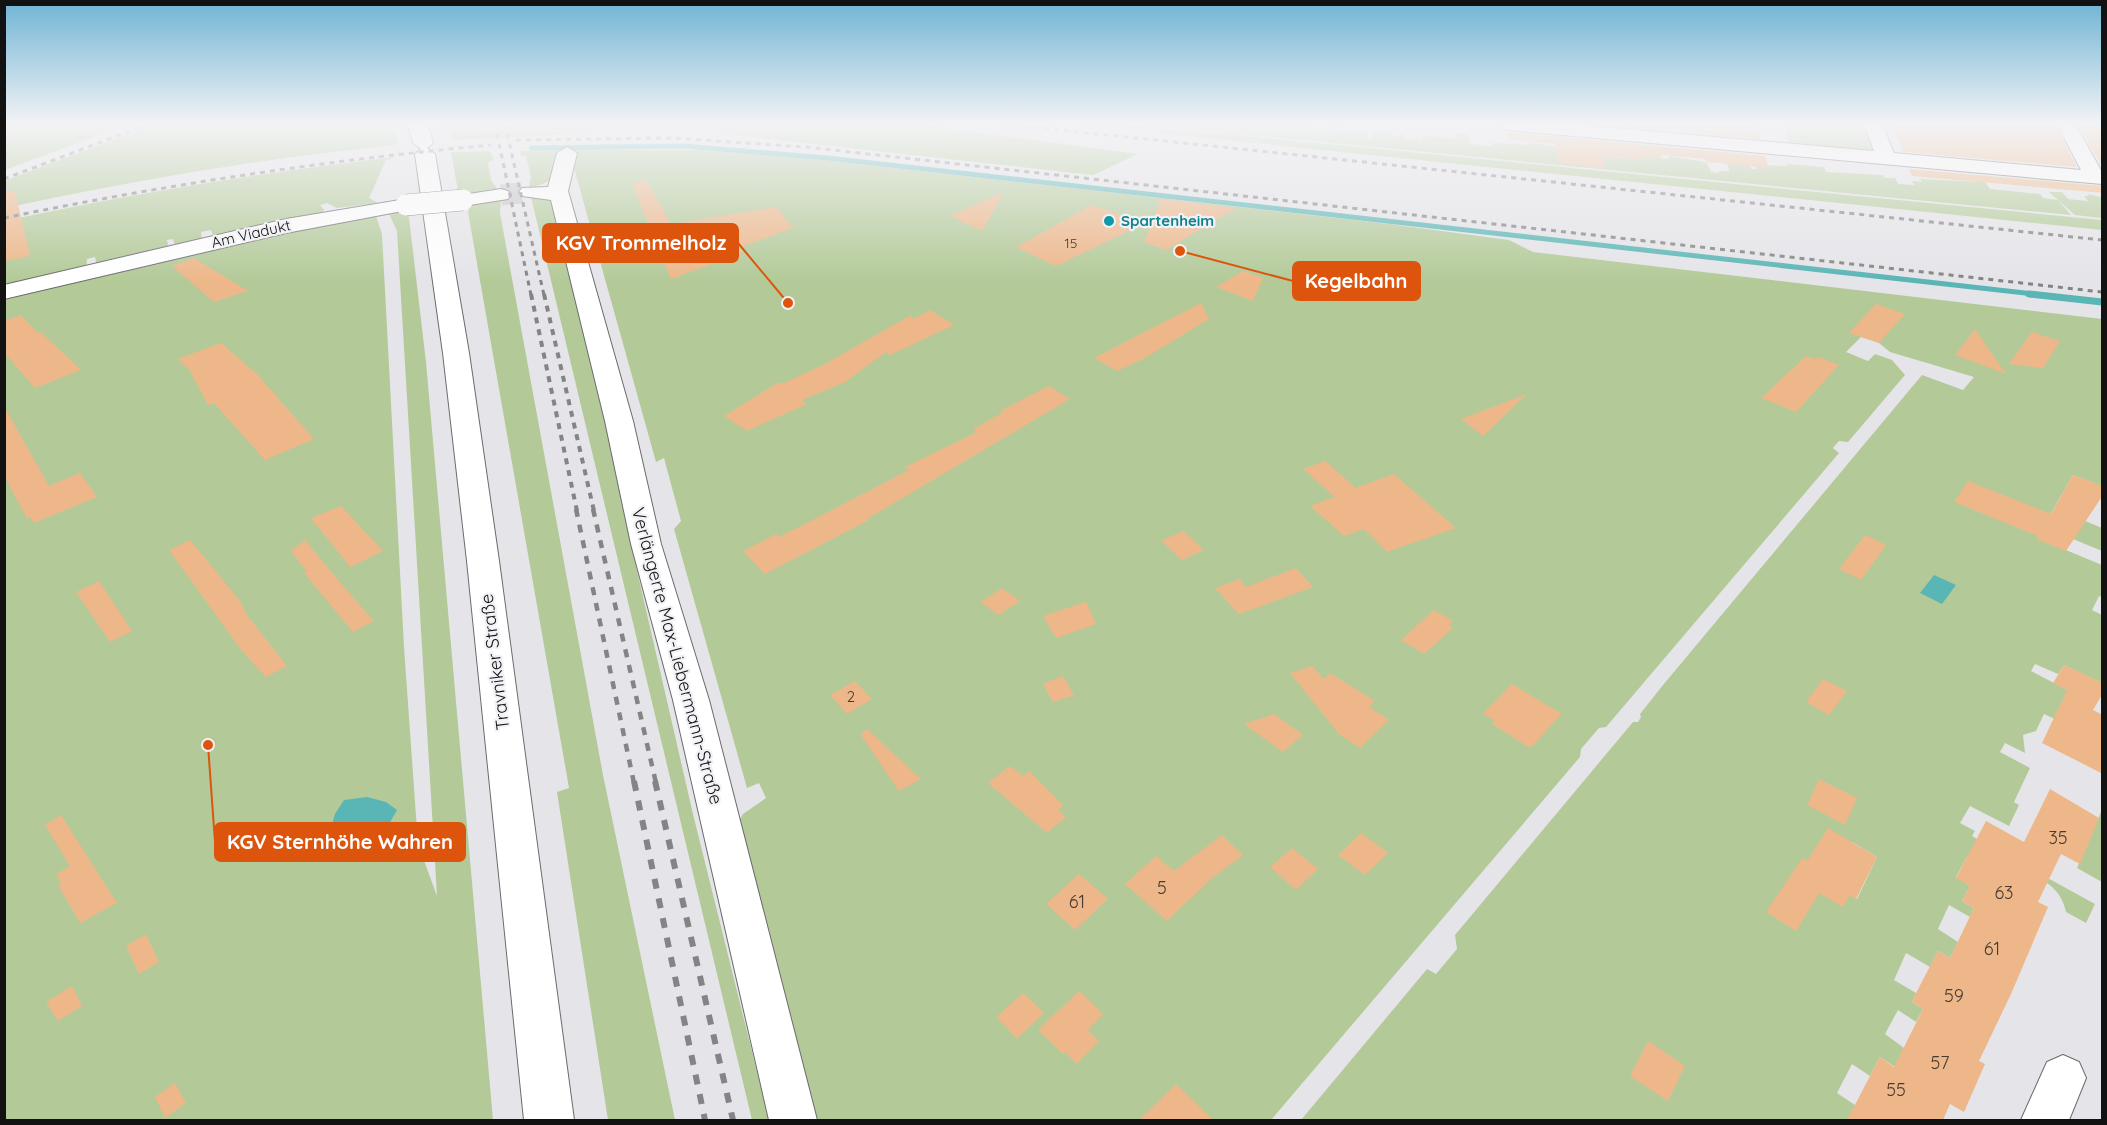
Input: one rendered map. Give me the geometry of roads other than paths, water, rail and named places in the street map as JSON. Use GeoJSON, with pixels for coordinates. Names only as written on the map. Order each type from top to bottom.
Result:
{"type":"FeatureCollection","features":[{"type":"Feature","properties":{"kind":"main road","name":"Travniker Straße"},"geometry":{"type":"LineString","coordinates":[[429,176],[456,353],[483,561],[549,1120]]}},
{"type":"Feature","properties":{"kind":"street","name":"Verlängerte Max-Liebermann-Straße"},"geometry":{"type":"LineString","coordinates":[[553,176],[543,193],[560,195],[616,410],[646,544],[691,700],[793,1120]]}},
{"type":"Feature","properties":{"kind":"street"},"geometry":{"type":"LineString","coordinates":[[2083,176],[2099,178]]}},
{"type":"Feature","properties":{"kind":"street","name":"Am Viadukt"},"geometry":{"type":"LineString","coordinates":[[4,292],[295,224],[434,202],[501,195]]}},
{"type":"Feature","properties":{"kind":"street"},"geometry":{"type":"LineString","coordinates":[[2045,1120],[2063,1078]]}},
{"type":"Feature","properties":{"kind":"water"},"geometry":{"type":"Polygon","coordinates":[[[1934,575],[1956,585],[1942,604],[1920,593],[1934,575]]]}},
{"type":"Feature","properties":{"kind":"water"},"geometry":{"type":"Polygon","coordinates":[[[367,797],[386,802],[397,810],[381,838],[367,842],[354,842],[337,834],[331,828],[335,814],[344,800],[367,797]]]}},
{"type":"Feature","properties":{"kind":"waterway"},"geometry":{"type":"LineString","coordinates":[[992,176],[2043,295]]}},
{"type":"Feature","properties":{"kind":"waterway"},"geometry":{"type":"LineString","coordinates":[[2029,294],[2102,302]]}},
{"type":"Feature","properties":{"kind":"tunnel"},"geometry":{"type":"LineString","coordinates":[[501,195],[529,192]]}},
{"type":"Feature","properties":{"kind":"railway"},"geometry":{"type":"LineString","coordinates":[[4,179],[11,176]]}},
{"type":"Feature","properties":{"kind":"railway"},"geometry":{"type":"LineString","coordinates":[[4,218],[237,176]]}},
{"type":"Feature","properties":{"kind":"railway"},"geometry":{"type":"LineString","coordinates":[[506,176],[531,295]]}},
{"type":"Feature","properties":{"kind":"railway"},"geometry":{"type":"LineString","coordinates":[[517,176],[544,295]]}},
{"type":"Feature","properties":{"kind":"railway"},"geometry":{"type":"LineString","coordinates":[[1070,176],[2102,292]]}},
{"type":"Feature","properties":{"kind":"railway"},"geometry":{"type":"LineString","coordinates":[[1501,176],[2102,240]]}},
{"type":"Feature","properties":{"kind":"railway"},"geometry":{"type":"LineString","coordinates":[[531,294],[577,511]]}},
{"type":"Feature","properties":{"kind":"railway"},"geometry":{"type":"LineString","coordinates":[[544,294],[594,511]]}},
{"type":"Feature","properties":{"kind":"railway"},"geometry":{"type":"LineString","coordinates":[[576,509],[634,783]]}},
{"type":"Feature","properties":{"kind":"railway"},"geometry":{"type":"LineString","coordinates":[[593,509],[656,783]]}},
{"type":"Feature","properties":{"kind":"railway"},"geometry":{"type":"LineString","coordinates":[[634,781],[705,1120]]}},
{"type":"Feature","properties":{"kind":"railway"},"geometry":{"type":"LineString","coordinates":[[655,781],[733,1120]]}},
{"type":"Feature","properties":{"kind":"place","name":"Spartenheim"},"geometry":{"type":"Point","coordinates":[1109,221]}},
{"type":"Feature","properties":{"kind":"place","name":"Kegelbahn"},"geometry":{"type":"Point","coordinates":[1180,251]}},
{"type":"Feature","properties":{"kind":"place","name":"KGV Trommelholz"},"geometry":{"type":"Point","coordinates":[788,303]}},
{"type":"Feature","properties":{"kind":"place","name":"KGV Sternhöhe Wahren"},"geometry":{"type":"Point","coordinates":[208,745]}}]}
